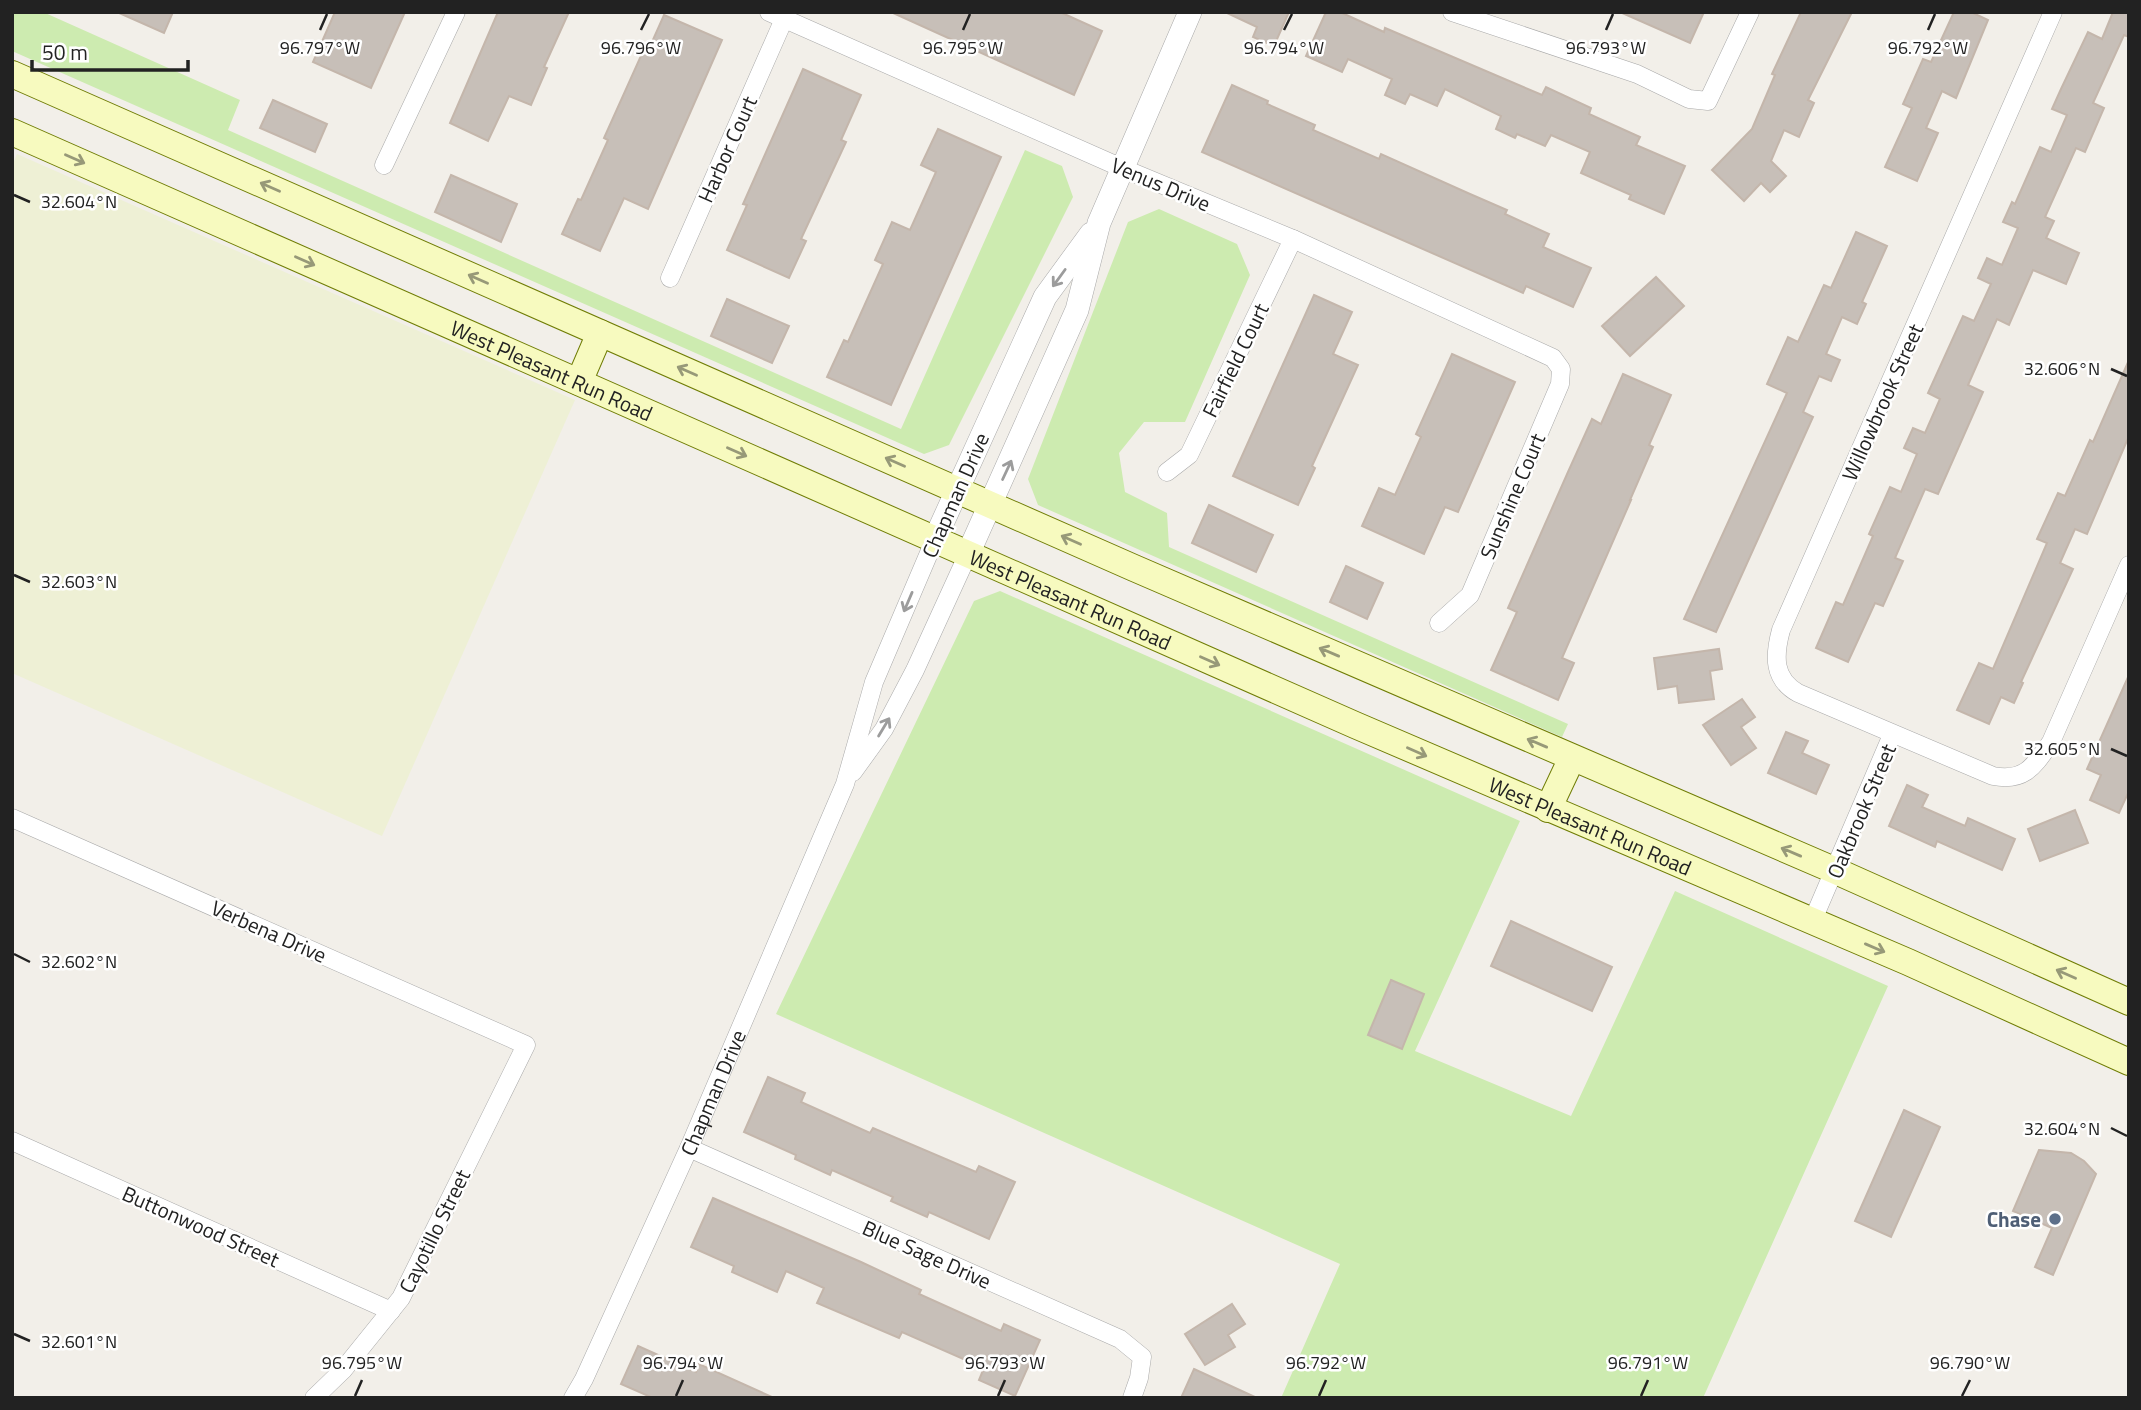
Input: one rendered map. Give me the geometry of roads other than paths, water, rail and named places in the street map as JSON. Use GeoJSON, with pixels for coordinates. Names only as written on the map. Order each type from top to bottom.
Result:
{"type":"FeatureCollection","features":[{"type":"Feature","properties":{"kind":"main road"},"geometry":{"type":"LineString","coordinates":[[12,74],[991,505],[1836,871],[2129,1002]]}},
{"type":"Feature","properties":{"kind":"main road","name":"West Pleasant Run Road"},"geometry":{"type":"LineString","coordinates":[[12,132],[1548,809],[1908,962],[2129,1062]]}},
{"type":"Feature","properties":{"kind":"main road"},"geometry":{"type":"LineString","coordinates":[[579,382],[600,333]]}},
{"type":"Feature","properties":{"kind":"main road"},"geometry":{"type":"LineString","coordinates":[[1548,809],[1572,758]]}},
{"type":"Feature","properties":{"kind":"street"},"geometry":{"type":"LineString","coordinates":[[384,165],[456,12]]}},
{"type":"Feature","properties":{"kind":"street","name":"Chapman Drive"},"geometry":{"type":"LineString","coordinates":[[845,784],[884,729],[915,670],[991,505],[1077,310],[1098,223],[1190,12]]}},
{"type":"Feature","properties":{"kind":"street"},"geometry":{"type":"LineString","coordinates":[[1452,12],[1487,17],[1637,74],[1689,99],[1708,100],[1750,12]]}},
{"type":"Feature","properties":{"kind":"street","name":"Willowbrook Street"},"geometry":{"type":"LineString","coordinates":[[1892,735],[1788,687],[1781,679],[1776,664],[1776,647],[1781,630],[2053,12]]}},
{"type":"Feature","properties":{"kind":"street","name":"Venus Drive"},"geometry":{"type":"LineString","coordinates":[[776,16],[1122,168],[1293,239],[1553,358]]}},
{"type":"Feature","properties":{"kind":"street","name":"Harbor Court"},"geometry":{"type":"LineString","coordinates":[[670,278],[776,16]]}},
{"type":"Feature","properties":{"kind":"street","name":"Chapman Drive"},"geometry":{"type":"LineString","coordinates":[[573,1398],[689,1149],[845,784],[874,682],[935,539],[1045,297],[1098,223]]}},
{"type":"Feature","properties":{"kind":"street","name":"Fairfield Court"},"geometry":{"type":"LineString","coordinates":[[1167,472],[1189,455],[1293,239]]}},
{"type":"Feature","properties":{"kind":"street","name":"Sunshine Court"},"geometry":{"type":"LineString","coordinates":[[1439,623],[1470,595],[1560,384],[1561,369],[1553,358]]}},
{"type":"Feature","properties":{"kind":"street","name":"Oakbrook Street"},"geometry":{"type":"LineString","coordinates":[[1812,922],[1892,735],[1993,776],[2008,779],[2018,777],[2038,760],[2051,742],[2129,565]]}},
{"type":"Feature","properties":{"kind":"street","name":"Verbena Drive"},"geometry":{"type":"LineString","coordinates":[[12,818],[526,1045]]}},
{"type":"Feature","properties":{"kind":"street","name":"Cayotillo Street"},"geometry":{"type":"LineString","coordinates":[[314,1398],[343,1370],[401,1298],[526,1045]]}},
{"type":"Feature","properties":{"kind":"street","name":"Buttonwood Street"},"geometry":{"type":"LineString","coordinates":[[12,1141],[391,1311]]}},
{"type":"Feature","properties":{"kind":"street","name":"Blue Sage Drive"},"geometry":{"type":"LineString","coordinates":[[689,1149],[1120,1339],[1142,1357],[1132,1398]]}},
{"type":"Feature","properties":{"kind":"place","name":"Chase"},"geometry":{"type":"Point","coordinates":[2055,1219]}}]}
